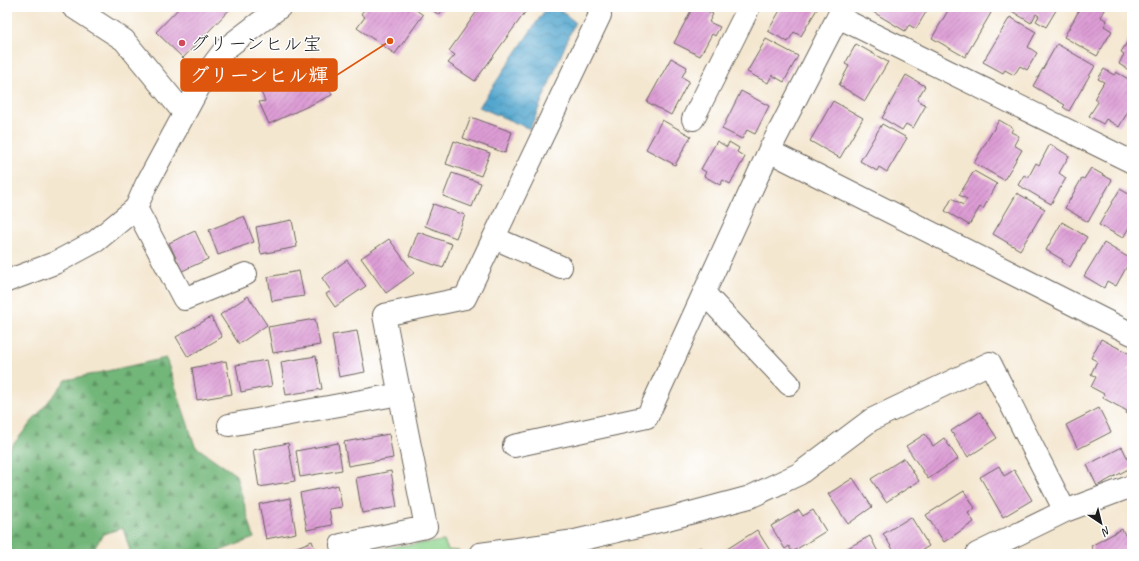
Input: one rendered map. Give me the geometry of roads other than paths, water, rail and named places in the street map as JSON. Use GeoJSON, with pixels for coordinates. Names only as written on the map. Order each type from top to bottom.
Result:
{"type":"FeatureCollection","features":[{"type":"Feature","properties":{"kind":"street"},"geometry":{"type":"LineString","coordinates":[[74,7],[124,40],[184,113]]}},
{"type":"Feature","properties":{"kind":"street"},"geometry":{"type":"LineString","coordinates":[[7,281],[55,263],[96,241],[136,208],[146,185],[206,74],[225,49],[280,7]]}},
{"type":"Feature","properties":{"kind":"street"},"geometry":{"type":"LineString","coordinates":[[343,554],[341,544],[426,527],[384,315],[465,298],[600,15],[598,7]]}},
{"type":"Feature","properties":{"kind":"street"},"geometry":{"type":"LineString","coordinates":[[693,119],[749,7]]}},
{"type":"Feature","properties":{"kind":"street"},"geometry":{"type":"LineString","coordinates":[[514,446],[648,417],[769,151],[840,12],[1132,162]]}},
{"type":"Feature","properties":{"kind":"street"},"geometry":{"type":"LineString","coordinates":[[769,151],[1132,334]]}},
{"type":"Feature","properties":{"kind":"street"},"geometry":{"type":"LineString","coordinates":[[136,208],[184,299],[246,274]]}},
{"type":"Feature","properties":{"kind":"street"},"geometry":{"type":"LineString","coordinates":[[494,238],[561,267]]}},
{"type":"Feature","properties":{"kind":"street"},"geometry":{"type":"LineString","coordinates":[[704,294],[789,384]]}},
{"type":"Feature","properties":{"kind":"street"},"geometry":{"type":"LineString","coordinates":[[480,554],[575,541],[668,519],[750,497],[799,474],[871,420],[990,363],[1065,511]]}},
{"type":"Feature","properties":{"kind":"street"},"geometry":{"type":"LineString","coordinates":[[229,425],[400,394]]}},
{"type":"Feature","properties":{"kind":"street"},"geometry":{"type":"LineString","coordinates":[[976,554],[1065,511],[1132,486]]}},
{"type":"Feature","properties":{"kind":"water"},"geometry":{"type":"Polygon","coordinates":[[[547,7],[556,7],[575,22],[530,129],[479,107],[547,7]]]}},
{"type":"Feature","properties":{"kind":"place","name":"グリーンヒル輝"},"geometry":{"type":"Point","coordinates":[390,41]}},
{"type":"Feature","properties":{"kind":"place","name":"グリーンヒル宝"},"geometry":{"type":"Point","coordinates":[182,43]}}]}
